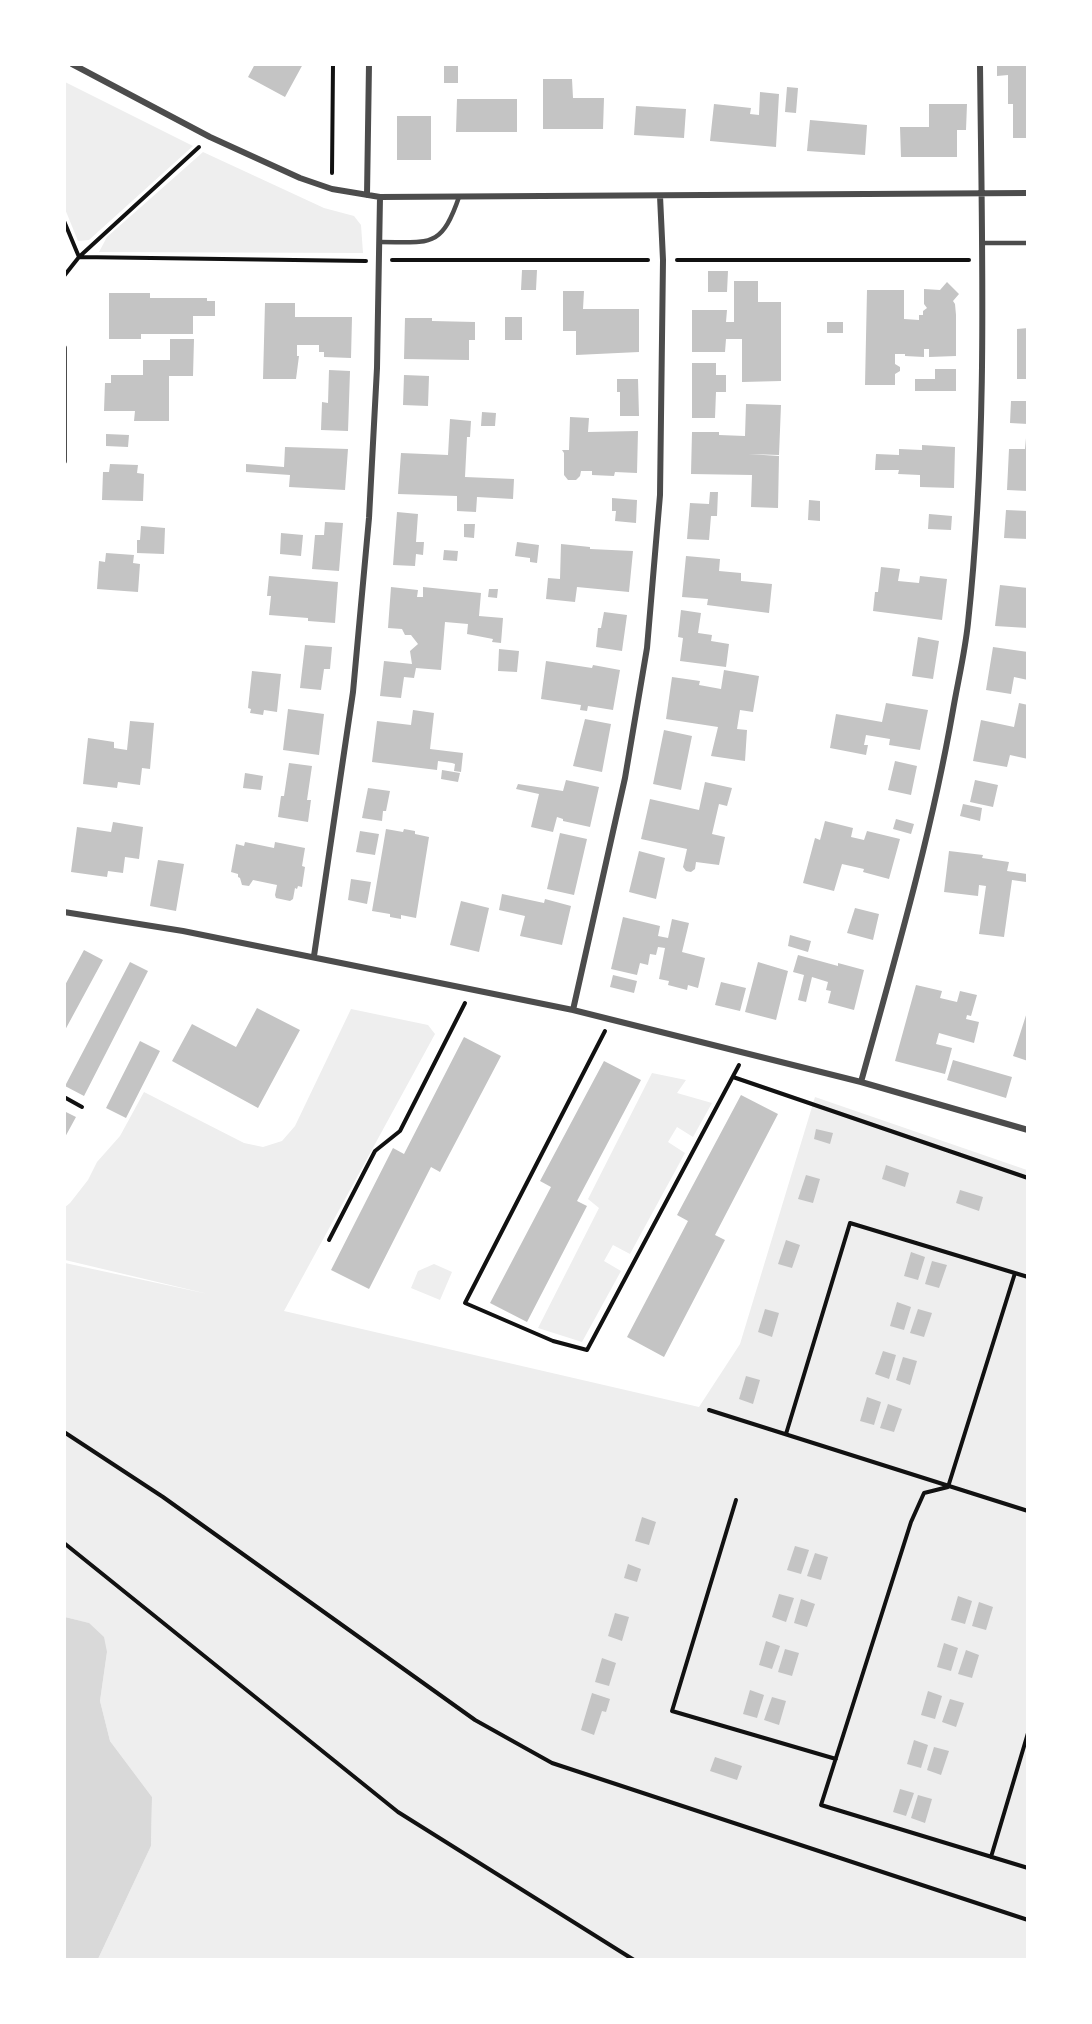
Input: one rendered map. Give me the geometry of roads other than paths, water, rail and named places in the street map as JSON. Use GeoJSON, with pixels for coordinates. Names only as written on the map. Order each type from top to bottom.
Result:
{"type":"FeatureCollection","features":[{"type":"Feature","properties":{"kind":"street"},"geometry":{"type":"LineString","coordinates":[[72,64],[210,137],[300,178],[332,189],[380,197],[1028,193]]}},
{"type":"Feature","properties":{"kind":"street"},"geometry":{"type":"LineString","coordinates":[[367,195],[369,64]]}},
{"type":"Feature","properties":{"kind":"street"},"geometry":{"type":"LineString","coordinates":[[861,1082],[908,913],[940,782],[968,626],[980,465],[982,193],[980,64]]}},
{"type":"Feature","properties":{"kind":"street"},"geometry":{"type":"LineString","coordinates":[[573,1010],[625,778],[647,648],[660,495],[663,260],[660,196]]}},
{"type":"Feature","properties":{"kind":"street"},"geometry":{"type":"LineString","coordinates":[[314,956],[353,692],[369,518],[377,368],[380,197]]}},
{"type":"Feature","properties":{"kind":"street"},"geometry":{"type":"LineString","coordinates":[[64,348],[64,461]]}},
{"type":"Feature","properties":{"kind":"street"},"geometry":{"type":"LineString","coordinates":[[64,912],[183,931],[314,956],[573,1010],[861,1082],[1028,1130]]}},
{"type":"Feature","properties":{"kind":"lane"},"geometry":{"type":"LineString","coordinates":[[380,242],[427,242],[435,238],[451,221],[459,197]]}},
{"type":"Feature","properties":{"kind":"lane"},"geometry":{"type":"LineString","coordinates":[[982,243],[1028,243]]}}]}
